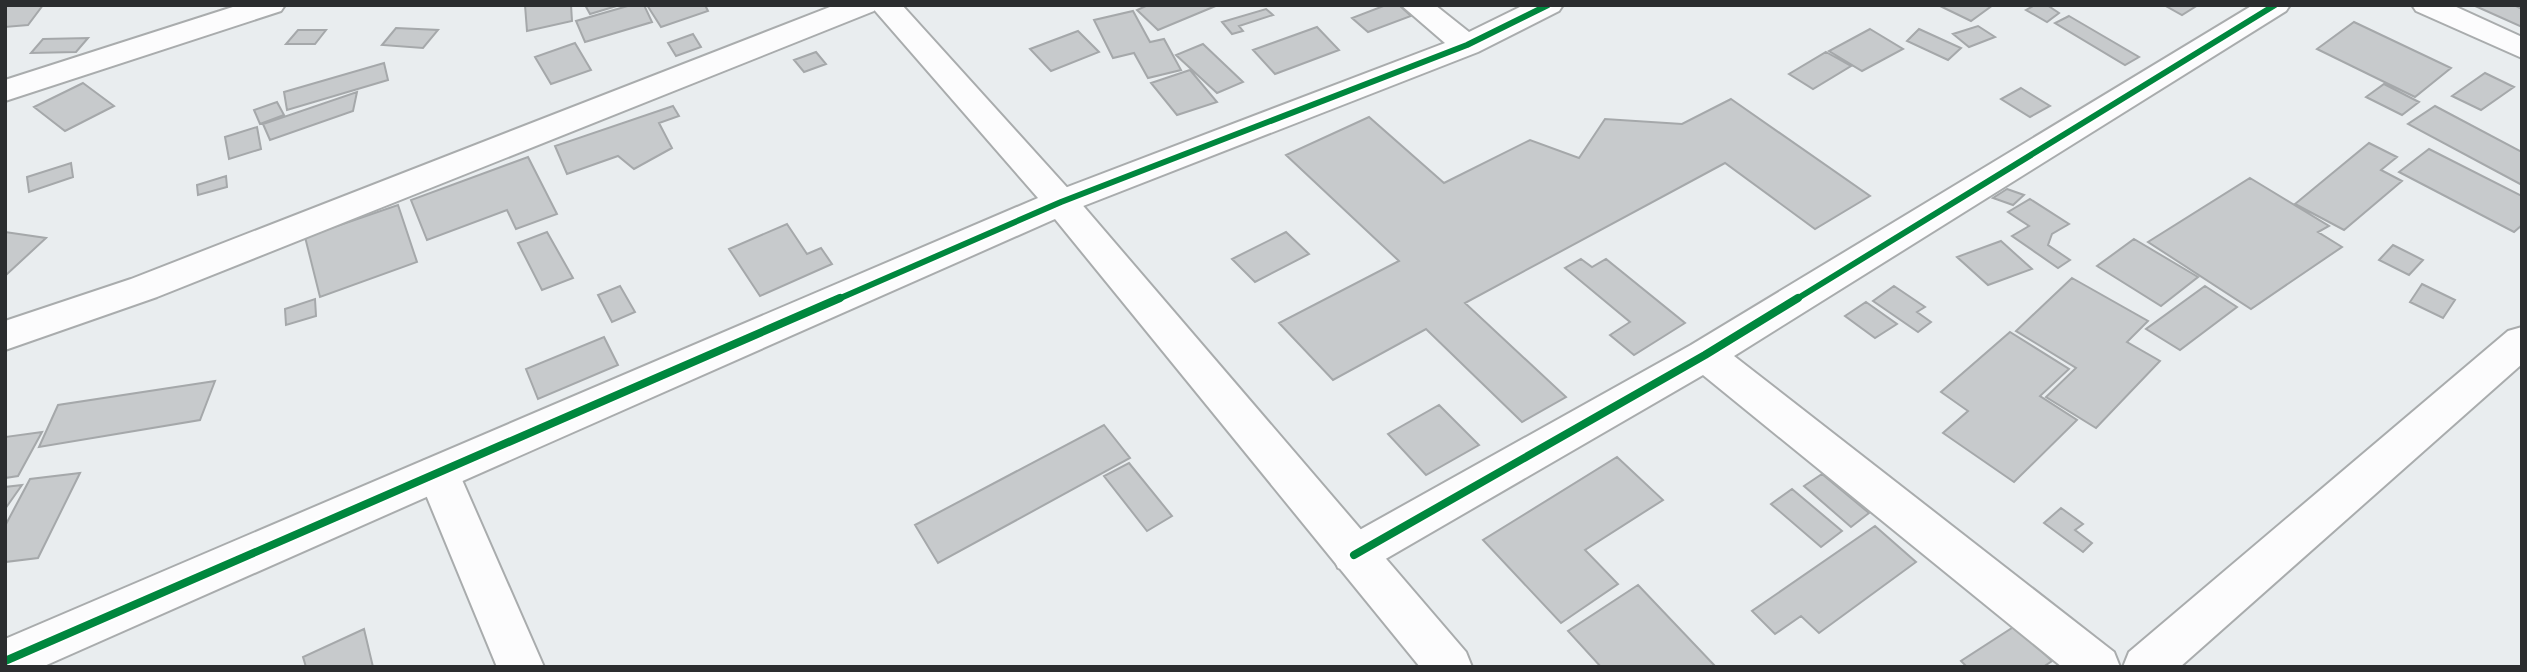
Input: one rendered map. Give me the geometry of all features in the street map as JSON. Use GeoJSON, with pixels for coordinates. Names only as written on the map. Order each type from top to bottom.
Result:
{"type":"FeatureCollection","features":[{"type":"Feature","properties":{"kind":"street"},"geometry":{"type":"LineString","coordinates":[[5,91],[270,5]]}},
{"type":"Feature","properties":{"kind":"street"},"geometry":{"type":"LineString","coordinates":[[5,336],[144,288],[863,5]]}},
{"type":"Feature","properties":{"kind":"street"},"geometry":{"type":"LineString","coordinates":[[885,5],[1061,202],[1450,667]]}},
{"type":"Feature","properties":{"kind":"street"},"geometry":{"type":"LineString","coordinates":[[1416,5],[1467,45]]}},
{"type":"Feature","properties":{"kind":"street"},"geometry":{"type":"LineString","coordinates":[[5,661],[1061,202],[1467,45],[1548,5]]}},
{"type":"Feature","properties":{"kind":"street"},"geometry":{"type":"LineString","coordinates":[[1354,555],[1705,355],[2274,5]]}},
{"type":"Feature","properties":{"kind":"street"},"geometry":{"type":"LineString","coordinates":[[2427,5],[2522,49]]}},
{"type":"Feature","properties":{"kind":"street"},"geometry":{"type":"LineString","coordinates":[[2146,667],[2522,341]]}},
{"type":"Feature","properties":{"kind":"street"},"geometry":{"type":"LineString","coordinates":[[1705,355],[2097,667]]}},
{"type":"Feature","properties":{"kind":"street"},"geometry":{"type":"LineString","coordinates":[[438,473],[521,667]]}},
{"type":"Feature","properties":{"kind":"building"},"geometry":{"type":"Polygon","coordinates":[[[5,5],[43,5],[28,25],[5,27],[5,5]]]}},
{"type":"Feature","properties":{"kind":"building"},"geometry":{"type":"Polygon","coordinates":[[[525,5],[571,5],[572,21],[527,31],[525,5]]]}},
{"type":"Feature","properties":{"kind":"building"},"geometry":{"type":"Polygon","coordinates":[[[585,5],[620,5],[590,14],[585,5]]]}},
{"type":"Feature","properties":{"kind":"building"},"geometry":{"type":"Polygon","coordinates":[[[631,5],[644,5],[652,22],[585,42],[576,21],[631,5]]]}},
{"type":"Feature","properties":{"kind":"building"},"geometry":{"type":"Polygon","coordinates":[[[647,5],[705,5],[708,11],[661,27],[647,5]]]}},
{"type":"Feature","properties":{"kind":"building"},"geometry":{"type":"Polygon","coordinates":[[[1148,5],[1218,5],[1158,30],[1137,10],[1148,5]]]}},
{"type":"Feature","properties":{"kind":"building"},"geometry":{"type":"Polygon","coordinates":[[[1386,5],[1399,5],[1411,16],[1368,32],[1352,18],[1386,5]]]}},
{"type":"Feature","properties":{"kind":"building"},"geometry":{"type":"Polygon","coordinates":[[[1938,5],[1993,5],[1971,21],[1938,5]]]}},
{"type":"Feature","properties":{"kind":"building"},"geometry":{"type":"Polygon","coordinates":[[[2035,5],[2047,5],[2059,13],[2047,22],[2026,10],[2035,5]]]}},
{"type":"Feature","properties":{"kind":"building"},"geometry":{"type":"Polygon","coordinates":[[[2164,5],[2198,5],[2182,15],[2164,5]]]}},
{"type":"Feature","properties":{"kind":"building"},"geometry":{"type":"Polygon","coordinates":[[[2473,5],[2514,5],[2522,9],[2522,27],[2473,5]]]}},
{"type":"Feature","properties":{"kind":"building"},"geometry":{"type":"Polygon","coordinates":[[[1266,9],[1273,15],[1239,26],[1243,31],[1232,34],[1222,22],[1266,9]]]}},
{"type":"Feature","properties":{"kind":"building"},"geometry":{"type":"Polygon","coordinates":[[[1133,11],[1150,42],[1164,39],[1181,70],[1148,78],[1134,53],[1113,58],[1094,20],[1133,11]]]}},
{"type":"Feature","properties":{"kind":"building"},"geometry":{"type":"Polygon","coordinates":[[[2069,16],[2139,57],[2125,65],[2055,23],[2069,16]]]}},
{"type":"Feature","properties":{"kind":"building"},"geometry":{"type":"Polygon","coordinates":[[[2354,22],[2451,68],[2415,97],[2317,49],[2354,22]]]}},
{"type":"Feature","properties":{"kind":"building"},"geometry":{"type":"Polygon","coordinates":[[[1978,26],[1995,37],[1969,47],[1953,34],[1978,26]]]}},
{"type":"Feature","properties":{"kind":"building"},"geometry":{"type":"Polygon","coordinates":[[[1317,27],[1339,50],[1275,74],[1253,50],[1317,27]]]}},
{"type":"Feature","properties":{"kind":"building"},"geometry":{"type":"Polygon","coordinates":[[[396,28],[438,30],[423,48],[382,45],[396,28]]]}},
{"type":"Feature","properties":{"kind":"building"},"geometry":{"type":"Polygon","coordinates":[[[1870,29],[1903,49],[1862,71],[1829,51],[1870,29]]]}},
{"type":"Feature","properties":{"kind":"building"},"geometry":{"type":"Polygon","coordinates":[[[1919,29],[1961,48],[1948,60],[1907,41],[1919,29]]]}},
{"type":"Feature","properties":{"kind":"building"},"geometry":{"type":"Polygon","coordinates":[[[298,30],[326,30],[315,44],[286,44],[298,30]]]}},
{"type":"Feature","properties":{"kind":"building"},"geometry":{"type":"Polygon","coordinates":[[[1078,31],[1099,52],[1051,71],[1030,49],[1078,31]]]}},
{"type":"Feature","properties":{"kind":"building"},"geometry":{"type":"Polygon","coordinates":[[[693,34],[701,47],[676,56],[668,43],[693,34]]]}},
{"type":"Feature","properties":{"kind":"building"},"geometry":{"type":"Polygon","coordinates":[[[88,38],[76,52],[31,53],[43,39],[88,38]]]}},
{"type":"Feature","properties":{"kind":"building"},"geometry":{"type":"Polygon","coordinates":[[[575,43],[591,70],[551,84],[535,57],[575,43]]]}},
{"type":"Feature","properties":{"kind":"building"},"geometry":{"type":"Polygon","coordinates":[[[1203,44],[1243,82],[1217,93],[1176,55],[1203,44]]]}},
{"type":"Feature","properties":{"kind":"building"},"geometry":{"type":"Polygon","coordinates":[[[816,52],[826,64],[804,72],[794,60],[816,52]]]}},
{"type":"Feature","properties":{"kind":"building"},"geometry":{"type":"Polygon","coordinates":[[[1826,52],[1851,66],[1813,89],[1789,74],[1826,52]]]}},
{"type":"Feature","properties":{"kind":"building"},"geometry":{"type":"Polygon","coordinates":[[[384,63],[388,80],[287,110],[284,92],[384,63]]]}},
{"type":"Feature","properties":{"kind":"building"},"geometry":{"type":"Polygon","coordinates":[[[1190,70],[1217,102],[1177,115],[1151,83],[1190,70]]]}},
{"type":"Feature","properties":{"kind":"building"},"geometry":{"type":"Polygon","coordinates":[[[2485,73],[2514,87],[2481,110],[2452,96],[2485,73]]]}},
{"type":"Feature","properties":{"kind":"building"},"geometry":{"type":"Polygon","coordinates":[[[83,83],[114,106],[65,131],[34,107],[83,83]]]}},
{"type":"Feature","properties":{"kind":"building"},"geometry":{"type":"Polygon","coordinates":[[[2384,84],[2419,102],[2402,115],[2366,97],[2384,84]]]}},
{"type":"Feature","properties":{"kind":"building"},"geometry":{"type":"Polygon","coordinates":[[[2021,88],[2050,106],[2030,117],[2001,99],[2021,88]]]}},
{"type":"Feature","properties":{"kind":"building"},"geometry":{"type":"Polygon","coordinates":[[[357,92],[353,111],[270,140],[263,124],[357,92]]]}},
{"type":"Feature","properties":{"kind":"building"},"geometry":{"type":"Polygon","coordinates":[[[1731,99],[1870,196],[1815,229],[1725,163],[1465,303],[1566,397],[1522,422],[1426,329],[1333,380],[1279,323],[1399,261],[1286,155],[1369,117],[1444,183],[1530,140],[1579,158],[1605,119],[1682,124],[1731,99]]]}},
{"type":"Feature","properties":{"kind":"building"},"geometry":{"type":"Polygon","coordinates":[[[277,102],[284,115],[260,124],[254,110],[277,102]]]}},
{"type":"Feature","properties":{"kind":"building"},"geometry":{"type":"Polygon","coordinates":[[[673,106],[679,116],[659,123],[672,148],[634,169],[618,156],[567,174],[555,146],[673,106]]]}},
{"type":"Feature","properties":{"kind":"building"},"geometry":{"type":"Polygon","coordinates":[[[2435,106],[2522,152],[2522,185],[2408,124],[2435,106]]]}},
{"type":"Feature","properties":{"kind":"building"},"geometry":{"type":"Polygon","coordinates":[[[257,127],[261,149],[229,159],[225,137],[257,127]]]}},
{"type":"Feature","properties":{"kind":"building"},"geometry":{"type":"Polygon","coordinates":[[[2369,143],[2397,157],[2381,170],[2402,181],[2344,230],[2295,204],[2369,143]]]}},
{"type":"Feature","properties":{"kind":"building"},"geometry":{"type":"Polygon","coordinates":[[[2429,149],[2522,196],[2522,225],[2514,232],[2399,172],[2429,149]]]}},
{"type":"Feature","properties":{"kind":"building"},"geometry":{"type":"Polygon","coordinates":[[[528,157],[557,214],[516,229],[507,210],[427,240],[411,200],[528,157]]]}},
{"type":"Feature","properties":{"kind":"building"},"geometry":{"type":"Polygon","coordinates":[[[71,163],[73,177],[29,192],[27,177],[71,163]]]}},
{"type":"Feature","properties":{"kind":"building"},"geometry":{"type":"Polygon","coordinates":[[[226,176],[227,187],[198,195],[197,185],[226,176]]]}},
{"type":"Feature","properties":{"kind":"building"},"geometry":{"type":"Polygon","coordinates":[[[2250,178],[2329,226],[2318,232],[2342,247],[2251,309],[2148,242],[2250,178]]]}},
{"type":"Feature","properties":{"kind":"building"},"geometry":{"type":"Polygon","coordinates":[[[2007,189],[2024,195],[2013,205],[1993,198],[2007,189]]]}},
{"type":"Feature","properties":{"kind":"building"},"geometry":{"type":"Polygon","coordinates":[[[2030,199],[2069,224],[2052,234],[2048,245],[2070,260],[2058,268],[2012,236],[2029,226],[2008,212],[2030,199]]]}},
{"type":"Feature","properties":{"kind":"building"},"geometry":{"type":"Polygon","coordinates":[[[398,205],[417,262],[320,297],[305,237],[398,205]]]}},
{"type":"Feature","properties":{"kind":"building"},"geometry":{"type":"Polygon","coordinates":[[[787,224],[807,254],[821,248],[832,264],[760,296],[729,249],[787,224]]]}},
{"type":"Feature","properties":{"kind":"building"},"geometry":{"type":"Polygon","coordinates":[[[5,232],[46,238],[6,275],[5,275],[5,232]]]}},
{"type":"Feature","properties":{"kind":"building"},"geometry":{"type":"Polygon","coordinates":[[[547,232],[573,278],[542,290],[518,243],[547,232]]]}},
{"type":"Feature","properties":{"kind":"building"},"geometry":{"type":"Polygon","coordinates":[[[1286,232],[1309,254],[1255,282],[1232,259],[1286,232]]]}},
{"type":"Feature","properties":{"kind":"building"},"geometry":{"type":"Polygon","coordinates":[[[2134,239],[2198,277],[2161,306],[2097,266],[2134,239]]]}},
{"type":"Feature","properties":{"kind":"building"},"geometry":{"type":"Polygon","coordinates":[[[2001,241],[2032,269],[1988,285],[1957,257],[2001,241]]]}},
{"type":"Feature","properties":{"kind":"building"},"geometry":{"type":"Polygon","coordinates":[[[2393,245],[2423,260],[2409,275],[2379,260],[2393,245]]]}},
{"type":"Feature","properties":{"kind":"building"},"geometry":{"type":"Polygon","coordinates":[[[1581,259],[1592,267],[1606,259],[1685,323],[1634,355],[1610,335],[1630,322],[1565,268],[1581,259]]]}},
{"type":"Feature","properties":{"kind":"building"},"geometry":{"type":"Polygon","coordinates":[[[2072,278],[2148,321],[2127,342],[2160,361],[2096,428],[2046,397],[2076,368],[2016,331],[2072,278]]]}},
{"type":"Feature","properties":{"kind":"building"},"geometry":{"type":"Polygon","coordinates":[[[2422,284],[2455,300],[2443,318],[2410,302],[2422,284]]]}},
{"type":"Feature","properties":{"kind":"building"},"geometry":{"type":"Polygon","coordinates":[[[620,286],[635,312],[612,322],[598,295],[620,286]]]}},
{"type":"Feature","properties":{"kind":"building"},"geometry":{"type":"Polygon","coordinates":[[[1894,286],[1925,307],[1917,312],[1931,322],[1918,332],[1873,301],[1894,286]]]}},
{"type":"Feature","properties":{"kind":"building"},"geometry":{"type":"Polygon","coordinates":[[[2205,286],[2237,307],[2180,350],[2146,329],[2205,286]]]}},
{"type":"Feature","properties":{"kind":"building"},"geometry":{"type":"Polygon","coordinates":[[[315,299],[316,316],[286,325],[285,309],[315,299]]]}},
{"type":"Feature","properties":{"kind":"building"},"geometry":{"type":"Polygon","coordinates":[[[1866,302],[1897,324],[1875,338],[1845,316],[1866,302]]]}},
{"type":"Feature","properties":{"kind":"building"},"geometry":{"type":"Polygon","coordinates":[[[2010,332],[2069,369],[2040,396],[2077,420],[2014,482],[1943,433],[1968,411],[1941,392],[2010,332]]]}},
{"type":"Feature","properties":{"kind":"building"},"geometry":{"type":"Polygon","coordinates":[[[604,337],[618,365],[538,399],[526,369],[604,337]]]}},
{"type":"Feature","properties":{"kind":"building"},"geometry":{"type":"Polygon","coordinates":[[[215,381],[200,420],[39,447],[58,405],[215,381]]]}},
{"type":"Feature","properties":{"kind":"building"},"geometry":{"type":"Polygon","coordinates":[[[1439,405],[1479,445],[1426,475],[1388,434],[1439,405]]]}},
{"type":"Feature","properties":{"kind":"building"},"geometry":{"type":"Polygon","coordinates":[[[1104,425],[1130,458],[938,563],[915,525],[1104,425]]]}},
{"type":"Feature","properties":{"kind":"building"},"geometry":{"type":"Polygon","coordinates":[[[42,432],[18,476],[5,478],[5,437],[42,432]]]}},
{"type":"Feature","properties":{"kind":"building"},"geometry":{"type":"Polygon","coordinates":[[[1617,457],[1663,500],[1585,550],[1618,584],[1561,623],[1483,540],[1617,457]]]}},
{"type":"Feature","properties":{"kind":"building"},"geometry":{"type":"Polygon","coordinates":[[[1129,463],[1172,516],[1147,531],[1104,476],[1129,463]]]}},
{"type":"Feature","properties":{"kind":"building"},"geometry":{"type":"Polygon","coordinates":[[[80,473],[38,558],[5,562],[5,526],[30,479],[80,473]]]}},
{"type":"Feature","properties":{"kind":"building"},"geometry":{"type":"Polygon","coordinates":[[[1822,474],[1869,513],[1851,527],[1804,486],[1822,474]]]}},
{"type":"Feature","properties":{"kind":"building"},"geometry":{"type":"Polygon","coordinates":[[[22,485],[5,509],[5,487],[22,485]]]}},
{"type":"Feature","properties":{"kind":"building"},"geometry":{"type":"Polygon","coordinates":[[[1792,489],[1842,531],[1821,547],[1771,504],[1792,489]]]}},
{"type":"Feature","properties":{"kind":"building"},"geometry":{"type":"Polygon","coordinates":[[[2061,508],[2083,524],[2075,530],[2092,543],[2083,552],[2044,523],[2061,508]]]}},
{"type":"Feature","properties":{"kind":"building"},"geometry":{"type":"Polygon","coordinates":[[[1875,526],[1916,562],[1819,633],[1801,616],[1775,634],[1752,611],[1875,526]]]}},
{"type":"Feature","properties":{"kind":"building"},"geometry":{"type":"Polygon","coordinates":[[[1638,585],[1716,667],[1601,667],[1568,631],[1638,585]]]}},
{"type":"Feature","properties":{"kind":"building"},"geometry":{"type":"Polygon","coordinates":[[[2015,626],[2052,661],[2043,667],[1967,667],[1961,661],[2015,626]]]}},
{"type":"Feature","properties":{"kind":"building"},"geometry":{"type":"Polygon","coordinates":[[[364,629],[373,667],[306,667],[303,657],[364,629]]]}},
{"type":"Feature","properties":{"kind":"cycle path"},"geometry":{"type":"LineString","coordinates":[[5,661],[1061,202],[1467,45],[1548,5]]}},
{"type":"Feature","properties":{"kind":"cycle path"},"geometry":{"type":"LineString","coordinates":[[1354,555],[1705,355],[2275,5]]}}]}
